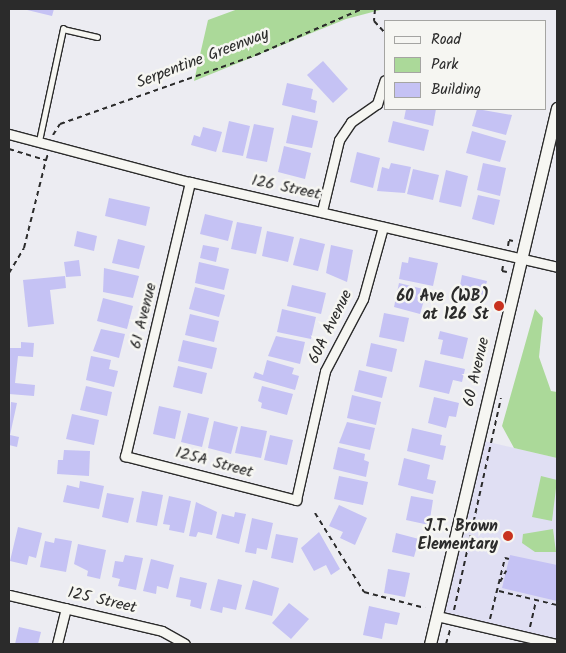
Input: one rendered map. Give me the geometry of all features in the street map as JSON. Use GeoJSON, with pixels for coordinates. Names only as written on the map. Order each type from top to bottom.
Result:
{"type":"FeatureCollection","features":[{"type":"Feature","properties":{"kind":"street"},"geometry":{"type":"LineString","coordinates":[[322,211],[339,140],[351,122],[377,104],[384,83]]}},
{"type":"Feature","properties":{"kind":"street","name":"60 Avenue"},"geometry":{"type":"LineString","coordinates":[[430,644],[557,108]]}},
{"type":"Feature","properties":{"kind":"street","name":"126 Street"},"geometry":{"type":"LineString","coordinates":[[9,134],[190,182],[322,211],[557,267]]}},
{"type":"Feature","properties":{"kind":"street","name":"61 Avenue"},"geometry":{"type":"LineString","coordinates":[[126,456],[190,182]]}},
{"type":"Feature","properties":{"kind":"street","name":"60A Avenue"},"geometry":{"type":"LineString","coordinates":[[296,500],[325,370],[364,299],[383,227]]}},
{"type":"Feature","properties":{"kind":"street","name":"125A Street"},"geometry":{"type":"LineString","coordinates":[[126,456],[296,500]]}},
{"type":"Feature","properties":{"kind":"street","name":"125 Street"},"geometry":{"type":"LineString","coordinates":[[9,595],[162,631],[185,644]]}},
{"type":"Feature","properties":{"kind":"street"},"geometry":{"type":"LineString","coordinates":[[57,644],[66,608]]}},
{"type":"Feature","properties":{"kind":"street"},"geometry":{"type":"LineString","coordinates":[[437,616],[556,644]]}},
{"type":"Feature","properties":{"kind":"lane"},"geometry":{"type":"LineString","coordinates":[[39,142],[64,30],[97,37]]}},
{"type":"Feature","properties":{"kind":"path","name":"Serpentine Greenway"},"geometry":{"type":"LineString","coordinates":[[54,132],[60,124],[256,54],[362,9]]}},
{"type":"Feature","properties":{"kind":"path"},"geometry":{"type":"LineString","coordinates":[[375,9],[374,20],[384,32]]}},
{"type":"Feature","properties":{"kind":"path"},"geometry":{"type":"LineString","coordinates":[[9,149],[46,160]]}},
{"type":"Feature","properties":{"kind":"path"},"geometry":{"type":"LineString","coordinates":[[9,273],[24,248],[49,151]]}},
{"type":"Feature","properties":{"kind":"path"},"geometry":{"type":"LineString","coordinates":[[454,612],[502,397]]}},
{"type":"Feature","properties":{"kind":"path"},"geometry":{"type":"LineString","coordinates":[[315,513],[364,592],[425,608]]}},
{"type":"Feature","properties":{"kind":"path"},"geometry":{"type":"LineString","coordinates":[[490,619],[505,558],[509,559]]}},
{"type":"Feature","properties":{"kind":"path"},"geometry":{"type":"LineString","coordinates":[[499,582],[506,571]]}},
{"type":"Feature","properties":{"kind":"path"},"geometry":{"type":"LineString","coordinates":[[498,591],[557,604]]}},
{"type":"Feature","properties":{"kind":"path"},"geometry":{"type":"LineString","coordinates":[[530,628],[536,600]]}},
{"type":"Feature","properties":{"kind":"path"},"geometry":{"type":"LineString","coordinates":[[446,644],[449,633]]}},
{"type":"Feature","properties":{"kind":"shaded area","name":"J.T. Brown Elementary"},"geometry":{"type":"Polygon","coordinates":[[[480,440],[557,458],[557,641],[440,614],[480,440]]]}},
{"type":"Feature","properties":{"kind":"green space"},"geometry":{"type":"Polygon","coordinates":[[[238,9],[384,9],[346,19],[194,81],[208,20],[238,9]]]}},
{"type":"Feature","properties":{"kind":"green space"},"geometry":{"type":"Polygon","coordinates":[[[535,309],[543,318],[539,357],[551,391],[557,392],[557,458],[514,448],[502,426],[535,309]]]}},
{"type":"Feature","properties":{"kind":"green space"},"geometry":{"type":"Polygon","coordinates":[[[541,476],[557,480],[552,521],[532,517],[541,476]]]}},
{"type":"Feature","properties":{"kind":"green space"},"geometry":{"type":"Polygon","coordinates":[[[553,529],[556,552],[535,552],[522,543],[523,534],[553,529]]]}},
{"type":"Feature","properties":{"kind":"building"},"geometry":{"type":"Polygon","coordinates":[[[23,9],[54,9],[52,16],[23,9]]]}},
{"type":"Feature","properties":{"kind":"building"},"geometry":{"type":"Polygon","coordinates":[[[323,61],[348,89],[333,103],[307,75],[323,61]]]}},
{"type":"Feature","properties":{"kind":"building"},"geometry":{"type":"Polygon","coordinates":[[[287,83],[313,89],[311,99],[317,101],[315,113],[282,105],[287,83]]]}},
{"type":"Feature","properties":{"kind":"building"},"geometry":{"type":"Polygon","coordinates":[[[406,110],[436,110],[433,126],[404,119],[406,110]]]}},
{"type":"Feature","properties":{"kind":"building"},"geometry":{"type":"Polygon","coordinates":[[[477,110],[512,115],[506,135],[472,126],[477,110]]]}},
{"type":"Feature","properties":{"kind":"building"},"geometry":{"type":"Polygon","coordinates":[[[292,115],[318,121],[312,148],[286,143],[292,115]]]}},
{"type":"Feature","properties":{"kind":"building"},"geometry":{"type":"Polygon","coordinates":[[[229,121],[250,126],[243,156],[222,152],[229,121]]]}},
{"type":"Feature","properties":{"kind":"building"},"geometry":{"type":"Polygon","coordinates":[[[393,121],[429,130],[424,151],[388,142],[393,121]]]}},
{"type":"Feature","properties":{"kind":"building"},"geometry":{"type":"Polygon","coordinates":[[[254,124],[274,128],[267,162],[246,158],[254,124]]]}},
{"type":"Feature","properties":{"kind":"building"},"geometry":{"type":"Polygon","coordinates":[[[203,127],[222,132],[216,152],[191,145],[194,135],[200,137],[203,127]]]}},
{"type":"Feature","properties":{"kind":"building"},"geometry":{"type":"Polygon","coordinates":[[[472,131],[506,141],[500,162],[466,153],[472,131]]]}},
{"type":"Feature","properties":{"kind":"building"},"geometry":{"type":"Polygon","coordinates":[[[284,146],[311,153],[305,179],[278,172],[284,146]]]}},
{"type":"Feature","properties":{"kind":"building"},"geometry":{"type":"Polygon","coordinates":[[[357,152],[380,158],[373,188],[350,182],[357,152]]]}},
{"type":"Feature","properties":{"kind":"building"},"geometry":{"type":"Polygon","coordinates":[[[391,163],[411,167],[405,193],[377,191],[382,167],[389,169],[391,163]]]}},
{"type":"Feature","properties":{"kind":"building"},"geometry":{"type":"Polygon","coordinates":[[[483,163],[506,168],[500,196],[477,190],[483,163]]]}},
{"type":"Feature","properties":{"kind":"building"},"geometry":{"type":"Polygon","coordinates":[[[413,169],[439,175],[433,200],[407,194],[413,169]]]}},
{"type":"Feature","properties":{"kind":"building"},"geometry":{"type":"Polygon","coordinates":[[[446,170],[468,176],[461,207],[439,202],[446,170]]]}},
{"type":"Feature","properties":{"kind":"building"},"geometry":{"type":"Polygon","coordinates":[[[478,195],[500,200],[494,225],[472,219],[478,195]]]}},
{"type":"Feature","properties":{"kind":"building"},"geometry":{"type":"Polygon","coordinates":[[[109,198],[150,207],[146,226],[105,216],[109,198]]]}},
{"type":"Feature","properties":{"kind":"building"},"geometry":{"type":"Polygon","coordinates":[[[205,214],[233,221],[228,241],[200,234],[205,214]]]}},
{"type":"Feature","properties":{"kind":"building"},"geometry":{"type":"Polygon","coordinates":[[[237,222],[262,227],[256,254],[231,249],[237,222]]]}},
{"type":"Feature","properties":{"kind":"building"},"geometry":{"type":"Polygon","coordinates":[[[77,231],[97,236],[94,251],[74,246],[77,231]]]}},
{"type":"Feature","properties":{"kind":"building"},"geometry":{"type":"Polygon","coordinates":[[[267,231],[294,237],[288,262],[262,256],[267,231]]]}},
{"type":"Feature","properties":{"kind":"building"},"geometry":{"type":"Polygon","coordinates":[[[300,238],[325,244],[318,271],[293,265],[300,238]]]}},
{"type":"Feature","properties":{"kind":"building"},"geometry":{"type":"Polygon","coordinates":[[[118,239],[145,246],[139,269],[112,263],[118,239]]]}},
{"type":"Feature","properties":{"kind":"building"},"geometry":{"type":"Polygon","coordinates":[[[203,245],[219,248],[216,262],[200,258],[203,245]]]}},
{"type":"Feature","properties":{"kind":"building"},"geometry":{"type":"Polygon","coordinates":[[[331,245],[353,250],[347,282],[326,273],[331,245]]]}},
{"type":"Feature","properties":{"kind":"building"},"geometry":{"type":"Polygon","coordinates":[[[409,257],[438,263],[433,286],[399,279],[402,262],[408,263],[409,257]]]}},
{"type":"Feature","properties":{"kind":"building"},"geometry":{"type":"Polygon","coordinates":[[[79,260],[81,276],[66,277],[64,262],[79,260]]]}},
{"type":"Feature","properties":{"kind":"building"},"geometry":{"type":"Polygon","coordinates":[[[199,262],[229,269],[224,290],[195,283],[199,262]]]}},
{"type":"Feature","properties":{"kind":"building"},"geometry":{"type":"Polygon","coordinates":[[[104,268],[139,276],[133,298],[103,292],[104,268]]]}},
{"type":"Feature","properties":{"kind":"building"},"geometry":{"type":"Polygon","coordinates":[[[462,275],[487,281],[483,296],[459,291],[462,275]]]}},
{"type":"Feature","properties":{"kind":"building"},"geometry":{"type":"Polygon","coordinates":[[[65,276],[66,288],[50,290],[54,324],[28,327],[23,280],[65,276]]]}},
{"type":"Feature","properties":{"kind":"building"},"geometry":{"type":"Polygon","coordinates":[[[399,283],[427,290],[420,314],[394,307],[399,283]]]}},
{"type":"Feature","properties":{"kind":"building"},"geometry":{"type":"Polygon","coordinates":[[[292,285],[326,293],[321,314],[287,306],[292,285]]]}},
{"type":"Feature","properties":{"kind":"building"},"geometry":{"type":"Polygon","coordinates":[[[195,287],[225,295],[219,317],[189,309],[195,287]]]}},
{"type":"Feature","properties":{"kind":"building"},"geometry":{"type":"Polygon","coordinates":[[[103,298],[133,306],[127,329],[97,321],[103,298]]]}},
{"type":"Feature","properties":{"kind":"building"},"geometry":{"type":"Polygon","coordinates":[[[282,309],[316,317],[311,339],[277,332],[282,309]]]}},
{"type":"Feature","properties":{"kind":"building"},"geometry":{"type":"Polygon","coordinates":[[[384,313],[409,318],[404,342],[379,337],[384,313]]]}},
{"type":"Feature","properties":{"kind":"building"},"geometry":{"type":"Polygon","coordinates":[[[190,314],[219,321],[214,342],[185,335],[190,314]]]}},
{"type":"Feature","properties":{"kind":"building"},"geometry":{"type":"Polygon","coordinates":[[[101,329],[125,334],[119,358],[93,351],[101,329]]]}},
{"type":"Feature","properties":{"kind":"building"},"geometry":{"type":"Polygon","coordinates":[[[440,331],[468,338],[463,359],[440,354],[443,340],[438,339],[440,331]]]}},
{"type":"Feature","properties":{"kind":"building"},"geometry":{"type":"Polygon","coordinates":[[[276,336],[305,342],[300,364],[268,356],[276,336]]]}},
{"type":"Feature","properties":{"kind":"building"},"geometry":{"type":"Polygon","coordinates":[[[183,340],[217,348],[212,369],[178,361],[183,340]]]}},
{"type":"Feature","properties":{"kind":"building"},"geometry":{"type":"Polygon","coordinates":[[[21,342],[34,343],[33,357],[18,356],[15,383],[35,385],[34,396],[9,394],[9,348],[21,348],[21,342]]]}},
{"type":"Feature","properties":{"kind":"building"},"geometry":{"type":"Polygon","coordinates":[[[371,343],[397,349],[392,372],[366,366],[371,343]]]}},
{"type":"Feature","properties":{"kind":"building"},"geometry":{"type":"Polygon","coordinates":[[[91,356],[111,360],[109,369],[118,371],[114,387],[86,380],[91,356]]]}},
{"type":"Feature","properties":{"kind":"building"},"geometry":{"type":"Polygon","coordinates":[[[267,360],[294,368],[292,374],[299,376],[295,390],[253,378],[255,372],[263,375],[267,360]]]}},
{"type":"Feature","properties":{"kind":"building"},"geometry":{"type":"Polygon","coordinates":[[[425,360],[465,369],[462,382],[453,380],[449,394],[419,387],[425,360]]]}},
{"type":"Feature","properties":{"kind":"building"},"geometry":{"type":"Polygon","coordinates":[[[178,366],[207,373],[202,394],[173,387],[178,366]]]}},
{"type":"Feature","properties":{"kind":"building"},"geometry":{"type":"Polygon","coordinates":[[[359,370],[387,377],[382,398],[354,391],[359,370]]]}},
{"type":"Feature","properties":{"kind":"building"},"geometry":{"type":"Polygon","coordinates":[[[86,386],[112,392],[107,416],[80,410],[86,386]]]}},
{"type":"Feature","properties":{"kind":"building"},"geometry":{"type":"Polygon","coordinates":[[[262,386],[293,394],[287,415],[261,408],[262,403],[258,401],[262,386]]]}},
{"type":"Feature","properties":{"kind":"building"},"geometry":{"type":"Polygon","coordinates":[[[352,395],[381,402],[376,425],[347,418],[352,395]]]}},
{"type":"Feature","properties":{"kind":"building"},"geometry":{"type":"Polygon","coordinates":[[[434,397],[459,403],[456,417],[449,416],[446,428],[428,423],[434,397]]]}},
{"type":"Feature","properties":{"kind":"building"},"geometry":{"type":"Polygon","coordinates":[[[11,402],[17,403],[10,435],[19,437],[17,447],[9,445],[11,402]]]}},
{"type":"Feature","properties":{"kind":"building"},"geometry":{"type":"Polygon","coordinates":[[[159,406],[181,411],[175,439],[153,434],[159,406]]]}},
{"type":"Feature","properties":{"kind":"building"},"geometry":{"type":"Polygon","coordinates":[[[188,413],[209,418],[202,447],[181,442],[188,413]]]}},
{"type":"Feature","properties":{"kind":"building"},"geometry":{"type":"Polygon","coordinates":[[[72,414],[99,420],[94,445],[66,439],[72,414]]]}},
{"type":"Feature","properties":{"kind":"building"},"geometry":{"type":"Polygon","coordinates":[[[214,421],[238,427],[231,454],[208,448],[214,421]]]}},
{"type":"Feature","properties":{"kind":"building"},"geometry":{"type":"Polygon","coordinates":[[[347,422],[375,428],[370,450],[339,443],[347,422]]]}},
{"type":"Feature","properties":{"kind":"building"},"geometry":{"type":"Polygon","coordinates":[[[241,426],[267,431],[261,458],[235,453],[241,426]]]}},
{"type":"Feature","properties":{"kind":"building"},"geometry":{"type":"Polygon","coordinates":[[[412,428],[442,435],[440,445],[446,446],[443,460],[407,451],[412,428]]]}},
{"type":"Feature","properties":{"kind":"building"},"geometry":{"type":"Polygon","coordinates":[[[270,435],[293,440],[287,465],[264,460],[270,435]]]}},
{"type":"Feature","properties":{"kind":"building"},"geometry":{"type":"Polygon","coordinates":[[[338,447],[365,454],[364,460],[369,462],[366,477],[333,469],[338,447]]]}},
{"type":"Feature","properties":{"kind":"building"},"geometry":{"type":"Polygon","coordinates":[[[64,450],[90,451],[89,476],[57,474],[58,460],[63,460],[64,450]]]}},
{"type":"Feature","properties":{"kind":"building"},"geometry":{"type":"Polygon","coordinates":[[[404,458],[430,465],[427,479],[436,481],[433,494],[398,485],[404,458]]]}},
{"type":"Feature","properties":{"kind":"building"},"geometry":{"type":"Polygon","coordinates":[[[339,476],[368,482],[363,505],[334,499],[339,476]]]}},
{"type":"Feature","properties":{"kind":"building"},"geometry":{"type":"Polygon","coordinates":[[[80,481],[104,486],[99,509],[63,502],[67,485],[79,488],[80,481]]]}},
{"type":"Feature","properties":{"kind":"building"},"geometry":{"type":"Polygon","coordinates":[[[142,491],[163,495],[157,526],[136,522],[142,491]]]}},
{"type":"Feature","properties":{"kind":"building"},"geometry":{"type":"Polygon","coordinates":[[[107,493],[134,498],[128,523],[102,517],[107,493]]]}},
{"type":"Feature","properties":{"kind":"building"},"geometry":{"type":"Polygon","coordinates":[[[169,496],[191,501],[184,533],[169,530],[170,525],[163,524],[169,496]]]}},
{"type":"Feature","properties":{"kind":"building"},"geometry":{"type":"Polygon","coordinates":[[[411,496],[433,500],[429,525],[406,520],[411,496]]]}},
{"type":"Feature","properties":{"kind":"building"},"geometry":{"type":"Polygon","coordinates":[[[196,502],[217,512],[212,535],[198,532],[196,537],[189,536],[196,502]]]}},
{"type":"Feature","properties":{"kind":"building"},"geometry":{"type":"Polygon","coordinates":[[[339,505],[367,518],[355,545],[340,538],[343,532],[329,526],[339,505]]]}},
{"type":"Feature","properties":{"kind":"building"},"geometry":{"type":"Polygon","coordinates":[[[235,512],[246,514],[239,544],[216,538],[222,514],[234,517],[235,512]]]}},
{"type":"Feature","properties":{"kind":"building"},"geometry":{"type":"Polygon","coordinates":[[[252,518],[273,523],[267,550],[257,548],[256,554],[245,552],[252,518]]]}},
{"type":"Feature","properties":{"kind":"building"},"geometry":{"type":"Polygon","coordinates":[[[18,527],[42,533],[36,558],[29,556],[27,565],[10,561],[18,527]]]}},
{"type":"Feature","properties":{"kind":"building"},"geometry":{"type":"Polygon","coordinates":[[[319,532],[340,569],[331,575],[326,565],[314,571],[301,548],[319,532]]]}},
{"type":"Feature","properties":{"kind":"building"},"geometry":{"type":"Polygon","coordinates":[[[396,533],[419,539],[414,557],[392,552],[396,533]]]}},
{"type":"Feature","properties":{"kind":"building"},"geometry":{"type":"Polygon","coordinates":[[[276,534],[298,538],[293,563],[271,558],[276,534]]]}},
{"type":"Feature","properties":{"kind":"building"},"geometry":{"type":"Polygon","coordinates":[[[55,538],[72,541],[66,572],[40,567],[45,541],[54,543],[55,538]]]}},
{"type":"Feature","properties":{"kind":"building"},"geometry":{"type":"Polygon","coordinates":[[[78,544],[106,550],[100,579],[87,576],[88,571],[74,564],[78,544]]]}},
{"type":"Feature","properties":{"kind":"building"},"geometry":{"type":"Polygon","coordinates":[[[125,555],[143,558],[136,590],[118,586],[120,579],[112,577],[115,561],[123,562],[125,555]]]}},
{"type":"Feature","properties":{"kind":"building"},"geometry":{"type":"Polygon","coordinates":[[[510,555],[557,565],[557,601],[502,588],[510,555]]]}},
{"type":"Feature","properties":{"kind":"building"},"geometry":{"type":"Polygon","coordinates":[[[151,559],[174,565],[168,589],[157,586],[156,594],[143,591],[151,559]]]}},
{"type":"Feature","properties":{"kind":"building"},"geometry":{"type":"Polygon","coordinates":[[[388,569],[410,573],[405,597],[384,593],[388,569]]]}},
{"type":"Feature","properties":{"kind":"building"},"geometry":{"type":"Polygon","coordinates":[[[180,577],[207,583],[201,609],[190,606],[191,600],[176,597],[180,577]]]}},
{"type":"Feature","properties":{"kind":"building"},"geometry":{"type":"Polygon","coordinates":[[[218,579],[242,585],[236,610],[223,607],[222,613],[210,610],[218,579]]]}},
{"type":"Feature","properties":{"kind":"building"},"geometry":{"type":"Polygon","coordinates":[[[253,580],[279,588],[272,616],[245,609],[253,580]]]}},
{"type":"Feature","properties":{"kind":"building"},"geometry":{"type":"Polygon","coordinates":[[[289,603],[309,619],[291,639],[272,623],[289,603]]]}},
{"type":"Feature","properties":{"kind":"building"},"geometry":{"type":"Polygon","coordinates":[[[369,606],[400,613],[397,625],[385,623],[382,639],[363,635],[369,606]]]}},
{"type":"Feature","properties":{"kind":"building"},"geometry":{"type":"Polygon","coordinates":[[[19,627],[41,632],[38,644],[15,644],[19,627]]]}},
{"type":"Feature","properties":{"kind":"place","name":"60 Ave (WB) at 126 St"},"geometry":{"type":"Point","coordinates":[499,306]}},
{"type":"Feature","properties":{"kind":"place","name":"J.T. Brown Elementary"},"geometry":{"type":"Point","coordinates":[508,536]}}]}
